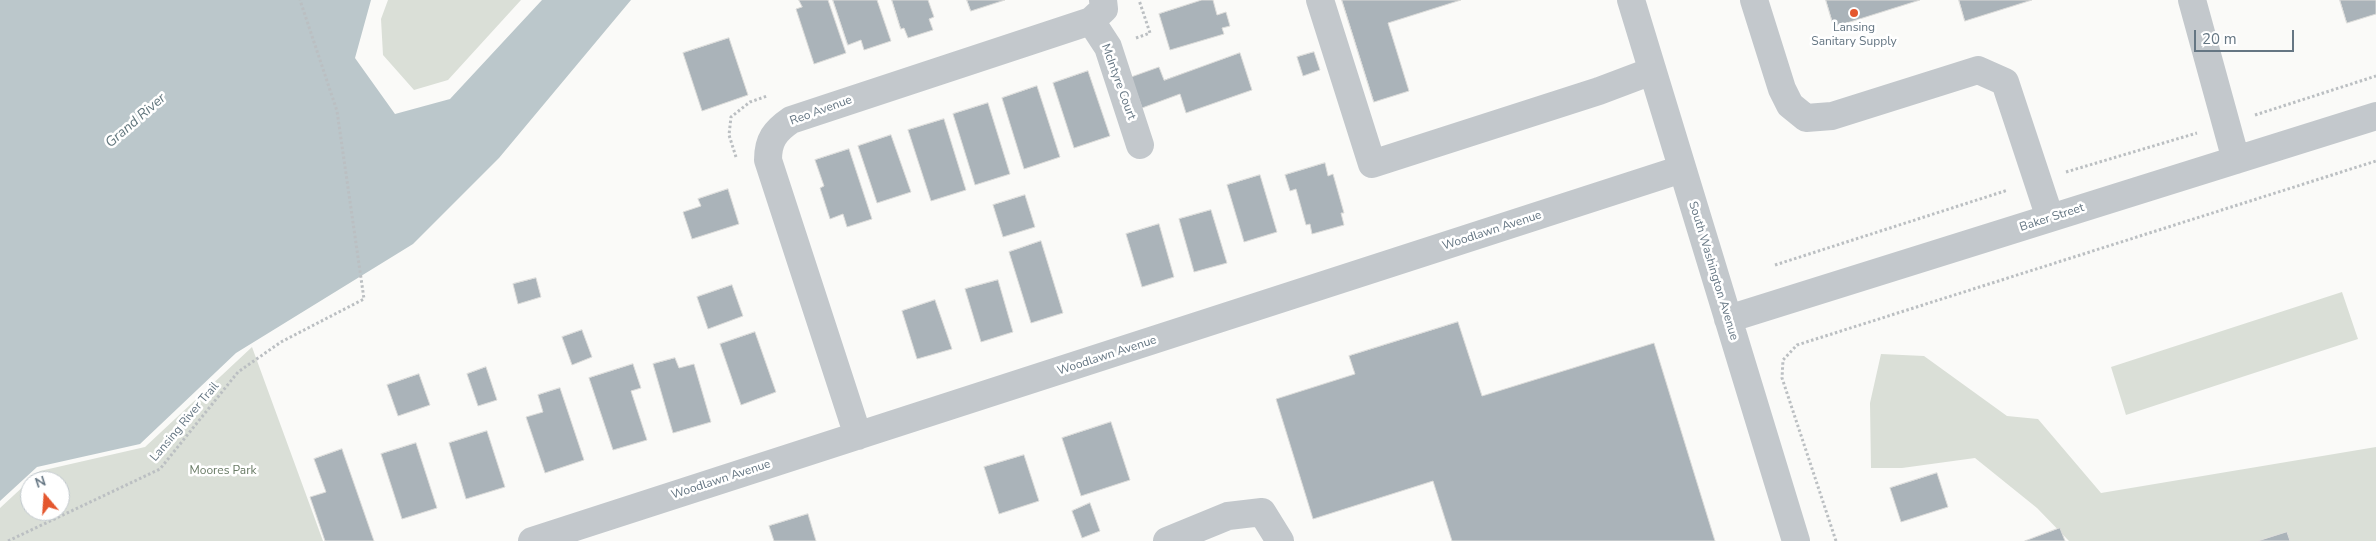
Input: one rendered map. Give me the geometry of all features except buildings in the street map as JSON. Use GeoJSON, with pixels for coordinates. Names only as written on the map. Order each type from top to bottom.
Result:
{"type":"FeatureCollection","features":[{"type":"Feature","properties":{"kind":"street"},"geometry":{"type":"LineString","coordinates":[[1320,0],[1372,164],[1599,91],[1652,71]]}},
{"type":"Feature","properties":{"kind":"street","name":"South Washington Avenue"},"geometry":{"type":"LineString","coordinates":[[1630,0],[1796,541]]}},
{"type":"Feature","properties":{"kind":"street"},"geometry":{"type":"LineString","coordinates":[[1754,0],[1782,89],[1790,105],[1806,118],[1832,116],[1978,70],[2005,82],[2050,218]]}},
{"type":"Feature","properties":{"kind":"street"},"geometry":{"type":"LineString","coordinates":[[2192,0],[2236,160]]}},
{"type":"Feature","properties":{"kind":"street","name":"McIntyre Court"},"geometry":{"type":"LineString","coordinates":[[1097,10],[1140,145]]}},
{"type":"Feature","properties":{"kind":"street","name":"Reo Avenue"},"geometry":{"type":"LineString","coordinates":[[858,436],[768,160],[768,146],[776,131],[791,120],[1097,10]]}},
{"type":"Feature","properties":{"kind":"street","name":"Baker Street"},"geometry":{"type":"LineString","coordinates":[[1728,319],[2376,116]]}},
{"type":"Feature","properties":{"kind":"street","name":"Woodlawn Avenue"},"geometry":{"type":"LineString","coordinates":[[532,541],[1682,170]]}},
{"type":"Feature","properties":{"kind":"street"},"geometry":{"type":"LineString","coordinates":[[1167,541],[1228,516],[1262,512],[1280,541]]}},
{"type":"Feature","properties":{"kind":"path","name":"Lansing River Trail"},"geometry":{"type":"LineString","coordinates":[[8,541],[160,469],[238,372],[281,342],[364,299],[337,111],[300,0]]}},
{"type":"Feature","properties":{"kind":"path"},"geometry":{"type":"LineString","coordinates":[[1108,47],[1150,33],[1139,0]]}},
{"type":"Feature","properties":{"kind":"path"},"geometry":{"type":"LineString","coordinates":[[1775,265],[2376,76]]}},
{"type":"Feature","properties":{"kind":"path"},"geometry":{"type":"LineString","coordinates":[[736,160],[728,135],[731,117],[750,102],[768,96]]}},
{"type":"Feature","properties":{"kind":"path"},"geometry":{"type":"LineString","coordinates":[[1836,541],[1782,378],[1783,360],[1797,345],[2376,161]]}},
{"type":"Feature","properties":{"kind":"green space"},"geometry":{"type":"Polygon","coordinates":[[[388,0],[521,0],[448,80],[414,90],[383,55],[381,19],[388,0]]]}},
{"type":"Feature","properties":{"kind":"green space"},"geometry":{"type":"Polygon","coordinates":[[[2342,292],[2358,339],[2126,415],[2111,367],[2342,292]]]}},
{"type":"Feature","properties":{"kind":"green space","name":"Moores Park"},"geometry":{"type":"Polygon","coordinates":[[[252,347],[323,541],[0,541],[0,508],[20,490],[20,521],[70,521],[70,471],[40,471],[145,447],[252,347]]]}},
{"type":"Feature","properties":{"kind":"green space"},"geometry":{"type":"Polygon","coordinates":[[[1881,354],[1924,356],[2007,416],[2038,419],[2101,493],[2376,447],[2376,541],[2069,541],[2037,508],[1975,458],[1902,468],[1871,468],[1870,403],[1881,354]]]}},
{"type":"Feature","properties":{"kind":"water","name":"Grand River"},"geometry":{"type":"Polygon","coordinates":[[[0,0],[371,0],[355,58],[395,114],[450,99],[542,0],[631,0],[499,158],[413,244],[236,353],[140,444],[37,467],[33,471],[20,471],[20,483],[0,501],[0,0]]]}},
{"type":"Feature","properties":{"kind":"place","name":"Lansing Sanitary Supply"},"geometry":{"type":"Point","coordinates":[1854,13]}}]}
